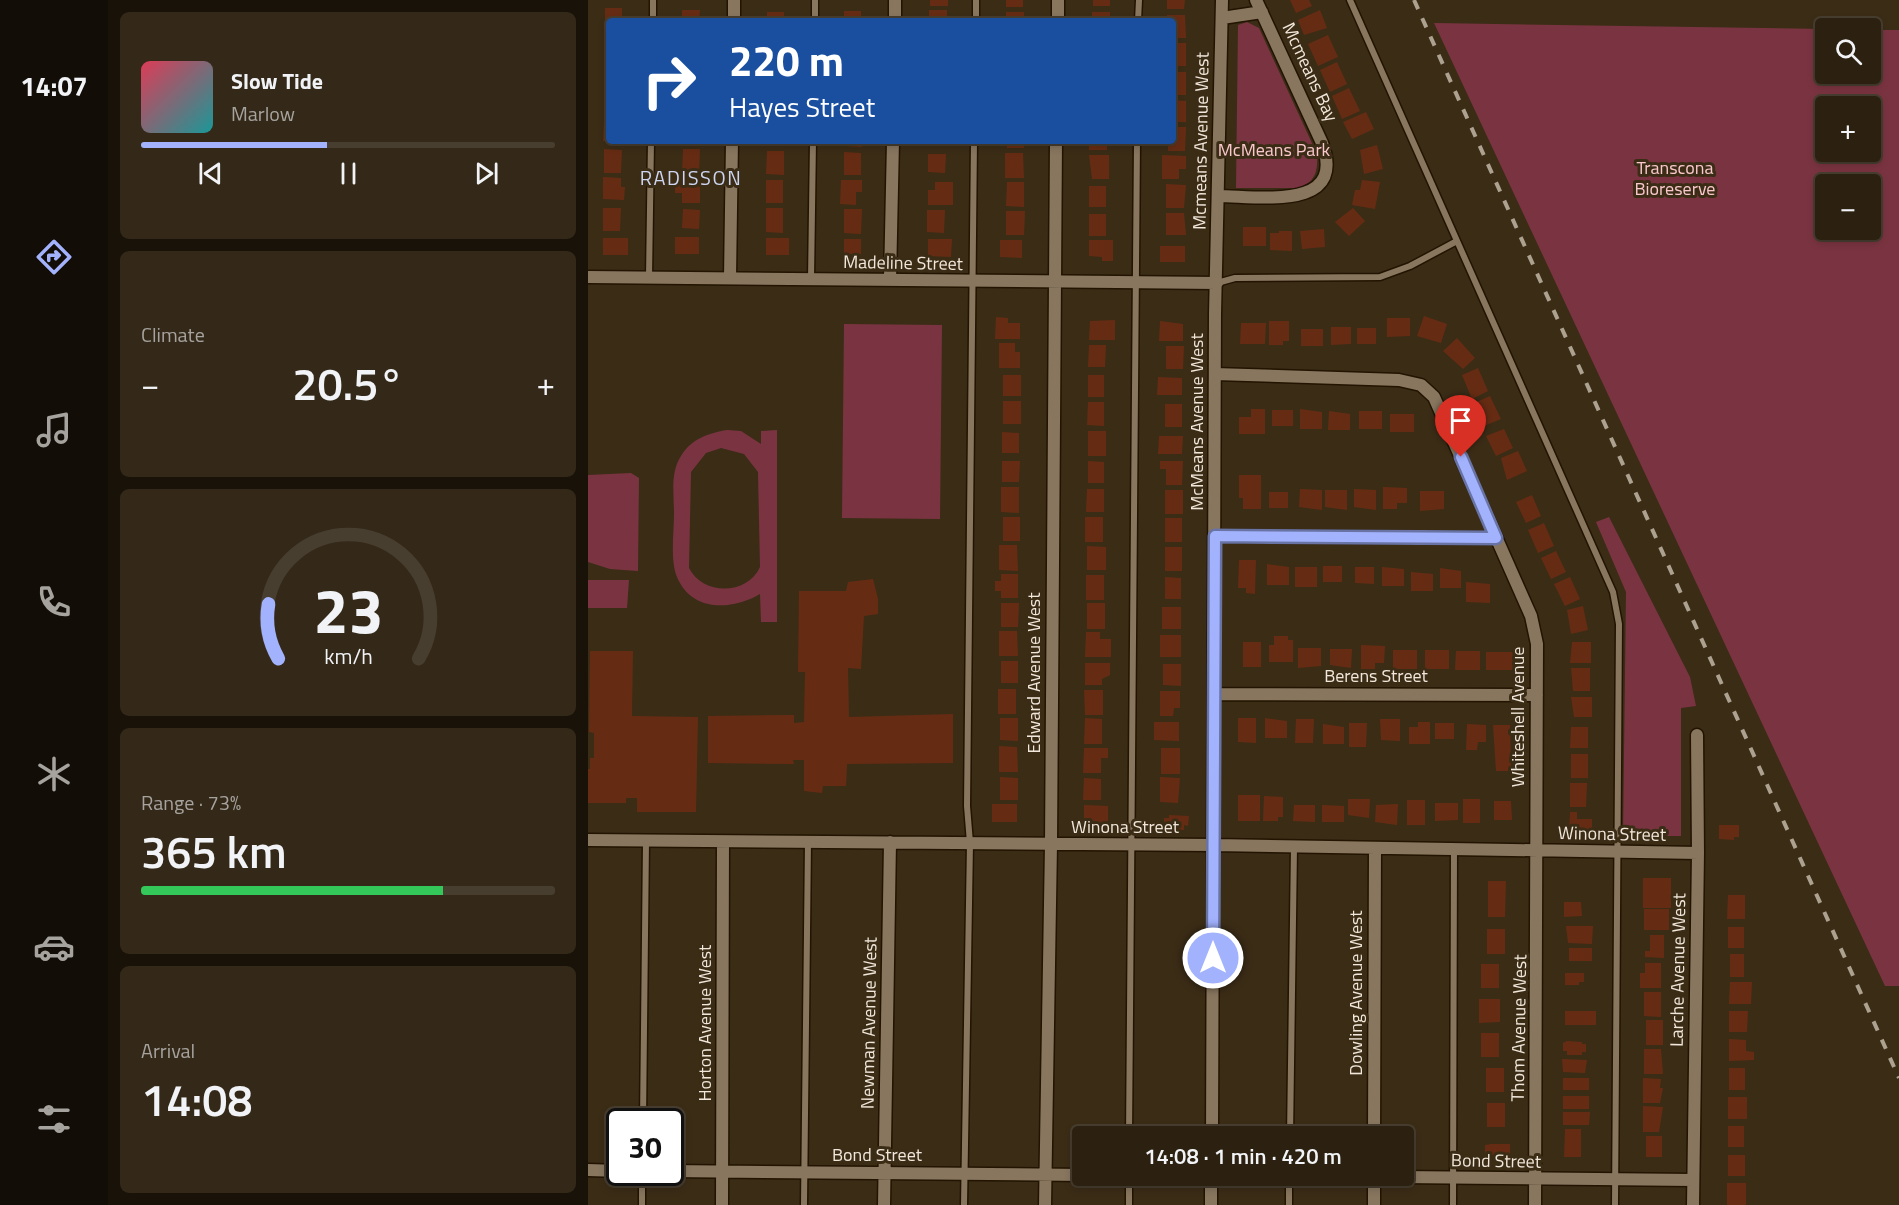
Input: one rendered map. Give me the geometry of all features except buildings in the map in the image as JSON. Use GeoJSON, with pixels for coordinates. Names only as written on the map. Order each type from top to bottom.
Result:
{"type":"FeatureCollection","features":[{"type":"Feature","properties":{"kind":"street"},"geometry":{"type":"LineString","coordinates":[[734,0],[734,18]]}},
{"type":"Feature","properties":{"kind":"street"},"geometry":{"type":"LineString","coordinates":[[895,0],[895,18]]}},
{"type":"Feature","properties":{"kind":"street"},"geometry":{"type":"LineString","coordinates":[[1058,0],[1058,18]]}},
{"type":"Feature","properties":{"kind":"street","name":"Mcmeans Avenue West"},"geometry":{"type":"LineString","coordinates":[[1217,283],[1222,0]]}},
{"type":"Feature","properties":{"kind":"street","name":"Mcmeans Bay"},"geometry":{"type":"LineString","coordinates":[[1218,196],[1304,195],[1317,186],[1327,169],[1327,156],[1322,143],[1259,6],[1222,18]]}},
{"type":"Feature","properties":{"kind":"street"},"geometry":{"type":"LineString","coordinates":[[730,278],[732,144]]}},
{"type":"Feature","properties":{"kind":"street"},"geometry":{"type":"LineString","coordinates":[[890,280],[893,144]]}},
{"type":"Feature","properties":{"kind":"street","name":"Edward Avenue West"},"geometry":{"type":"LineString","coordinates":[[1044,1205],[1051,844],[1056,144]]}},
{"type":"Feature","properties":{"kind":"street","name":"Madeline Street"},"geometry":{"type":"LineString","coordinates":[[588,277],[1217,283]]}},
{"type":"Feature","properties":{"kind":"street","name":"McMeans Avenue West"},"geometry":{"type":"LineString","coordinates":[[1212,1126],[1217,283]]}},
{"type":"Feature","properties":{"kind":"street","name":"Whiteshell Avenue"},"geometry":{"type":"LineString","coordinates":[[1215,374],[1399,380],[1421,385],[1434,397],[1531,616],[1537,645],[1536,851]]}},
{"type":"Feature","properties":{"kind":"street"},"geometry":{"type":"LineString","coordinates":[[1215,536],[1496,538]]}},
{"type":"Feature","properties":{"kind":"street","name":"Berens Street"},"geometry":{"type":"LineString","coordinates":[[1215,694],[1537,695]]}},
{"type":"Feature","properties":{"kind":"street","name":"Larche Avenue West"},"geometry":{"type":"LineString","coordinates":[[1693,1205],[1698,853],[1697,735]]}},
{"type":"Feature","properties":{"kind":"street","name":"Winona Street"},"geometry":{"type":"LineString","coordinates":[[588,840],[1131,844],[1698,853]]}},
{"type":"Feature","properties":{"kind":"street","name":"Horton Avenue West"},"geometry":{"type":"LineString","coordinates":[[722,1205],[723,842]]}},
{"type":"Feature","properties":{"kind":"street","name":"Newman Avenue West"},"geometry":{"type":"LineString","coordinates":[[884,1205],[890,842]]}},
{"type":"Feature","properties":{"kind":"street","name":"Dowling Avenue West"},"geometry":{"type":"LineString","coordinates":[[1374,1126],[1375,849]]}},
{"type":"Feature","properties":{"kind":"street","name":"Thom Avenue West"},"geometry":{"type":"LineString","coordinates":[[1535,1205],[1536,851]]}},
{"type":"Feature","properties":{"kind":"street"},"geometry":{"type":"LineString","coordinates":[[588,1170],[606,1171]]}},
{"type":"Feature","properties":{"kind":"street","name":"Bond Street"},"geometry":{"type":"LineString","coordinates":[[684,1172],[1072,1175]]}},
{"type":"Feature","properties":{"kind":"street","name":"Bond Street"},"geometry":{"type":"LineString","coordinates":[[1414,1178],[1693,1180]]}},
{"type":"Feature","properties":{"kind":"street"},"geometry":{"type":"LineString","coordinates":[[1211,1186],[1211,1205]]}},
{"type":"Feature","properties":{"kind":"street"},"geometry":{"type":"LineString","coordinates":[[1374,1186],[1374,1205]]}},
{"type":"Feature","properties":{"kind":"lane"},"geometry":{"type":"LineString","coordinates":[[653,0],[653,18]]}},
{"type":"Feature","properties":{"kind":"lane"},"geometry":{"type":"LineString","coordinates":[[815,0],[815,18]]}},
{"type":"Feature","properties":{"kind":"lane"},"geometry":{"type":"LineString","coordinates":[[976,0],[976,18]]}},
{"type":"Feature","properties":{"kind":"lane"},"geometry":{"type":"LineString","coordinates":[[1138,0],[1138,18]]}},
{"type":"Feature","properties":{"kind":"lane"},"geometry":{"type":"LineString","coordinates":[[1350,0],[1613,592],[1619,624],[1615,1205]]}},
{"type":"Feature","properties":{"kind":"lane"},"geometry":{"type":"LineString","coordinates":[[650,277],[651,144]]}},
{"type":"Feature","properties":{"kind":"lane"},"geometry":{"type":"LineString","coordinates":[[811,279],[813,144]]}},
{"type":"Feature","properties":{"kind":"lane"},"geometry":{"type":"LineString","coordinates":[[964,1205],[970,843],[967,806],[974,144]]}},
{"type":"Feature","properties":{"kind":"lane"},"geometry":{"type":"LineString","coordinates":[[1129,1126],[1137,144]]}},
{"type":"Feature","properties":{"kind":"lane"},"geometry":{"type":"LineString","coordinates":[[1217,283],[1235,278],[1380,277],[1410,266],[1457,241]]}},
{"type":"Feature","properties":{"kind":"lane"},"geometry":{"type":"LineString","coordinates":[[642,1108],[646,841]]}},
{"type":"Feature","properties":{"kind":"lane"},"geometry":{"type":"LineString","coordinates":[[804,1205],[808,841]]}},
{"type":"Feature","properties":{"kind":"lane"},"geometry":{"type":"LineString","coordinates":[[1290,1126],[1294,847]]}},
{"type":"Feature","properties":{"kind":"lane"},"geometry":{"type":"LineString","coordinates":[[1453,1205],[1454,850]]}},
{"type":"Feature","properties":{"kind":"lane"},"geometry":{"type":"LineString","coordinates":[[642,1186],[642,1205]]}},
{"type":"Feature","properties":{"kind":"lane"},"geometry":{"type":"LineString","coordinates":[[1128,1205],[1129,1186]]}},
{"type":"Feature","properties":{"kind":"lane"},"geometry":{"type":"LineString","coordinates":[[1289,1186],[1289,1205]]}},
{"type":"Feature","properties":{"kind":"green space","name":"McMeans Park"},"geometry":{"type":"Polygon","coordinates":[[[1247,22],[1259,28],[1317,154],[1315,175],[1299,188],[1236,188],[1238,25],[1247,22]]]}},
{"type":"Feature","properties":{"kind":"green space","name":"Transcona Bioreserve"},"geometry":{"type":"Polygon","coordinates":[[[1434,23],[1815,29],[1815,84],[1881,84],[1881,30],[1899,30],[1899,986],[1885,986],[1434,23]]]}},
{"type":"Feature","properties":{"kind":"green space"},"geometry":{"type":"Polygon","coordinates":[[[844,324],[942,325],[940,519],[842,518],[844,324]]]}},
{"type":"Feature","properties":{"kind":"green space"},"geometry":{"type":"Polygon","coordinates":[[[727,430],[741,431],[761,444],[761,431],[777,430],[777,622],[761,622],[760,594],[726,605],[703,602],[692,597],[684,589],[675,570],[673,484],[675,469],[681,456],[690,445],[707,435],[727,430]],[[721,448],[706,453],[691,472],[689,568],[704,584],[714,587],[736,587],[746,583],[760,567],[758,472],[744,454],[721,448]]]}},
{"type":"Feature","properties":{"kind":"green space"},"geometry":{"type":"Polygon","coordinates":[[[631,473],[639,478],[638,571],[610,569],[588,562],[588,475],[631,473]]]}},
{"type":"Feature","properties":{"kind":"green space"},"geometry":{"type":"Polygon","coordinates":[[[1609,517],[1690,677],[1696,706],[1681,708],[1681,836],[1623,836],[1626,592],[1596,522],[1609,517]]]}},
{"type":"Feature","properties":{"kind":"green space"},"geometry":{"type":"Polygon","coordinates":[[[588,580],[629,580],[627,608],[588,608],[588,580]]]}},
{"type":"Feature","properties":{"kind":"railway"},"geometry":{"type":"LineString","coordinates":[[1414,0],[1899,1078]]}},
{"type":"Feature","properties":{"kind":"district","name":"RADISSON"},"geometry":{"type":"Point","coordinates":[691,178]}},
{"type":"Feature","properties":{"kind":"route"},"geometry":{"type":"LineString","coordinates":[[1213,958],[1215,536],[1496,538],[1461,457]]}}]}
